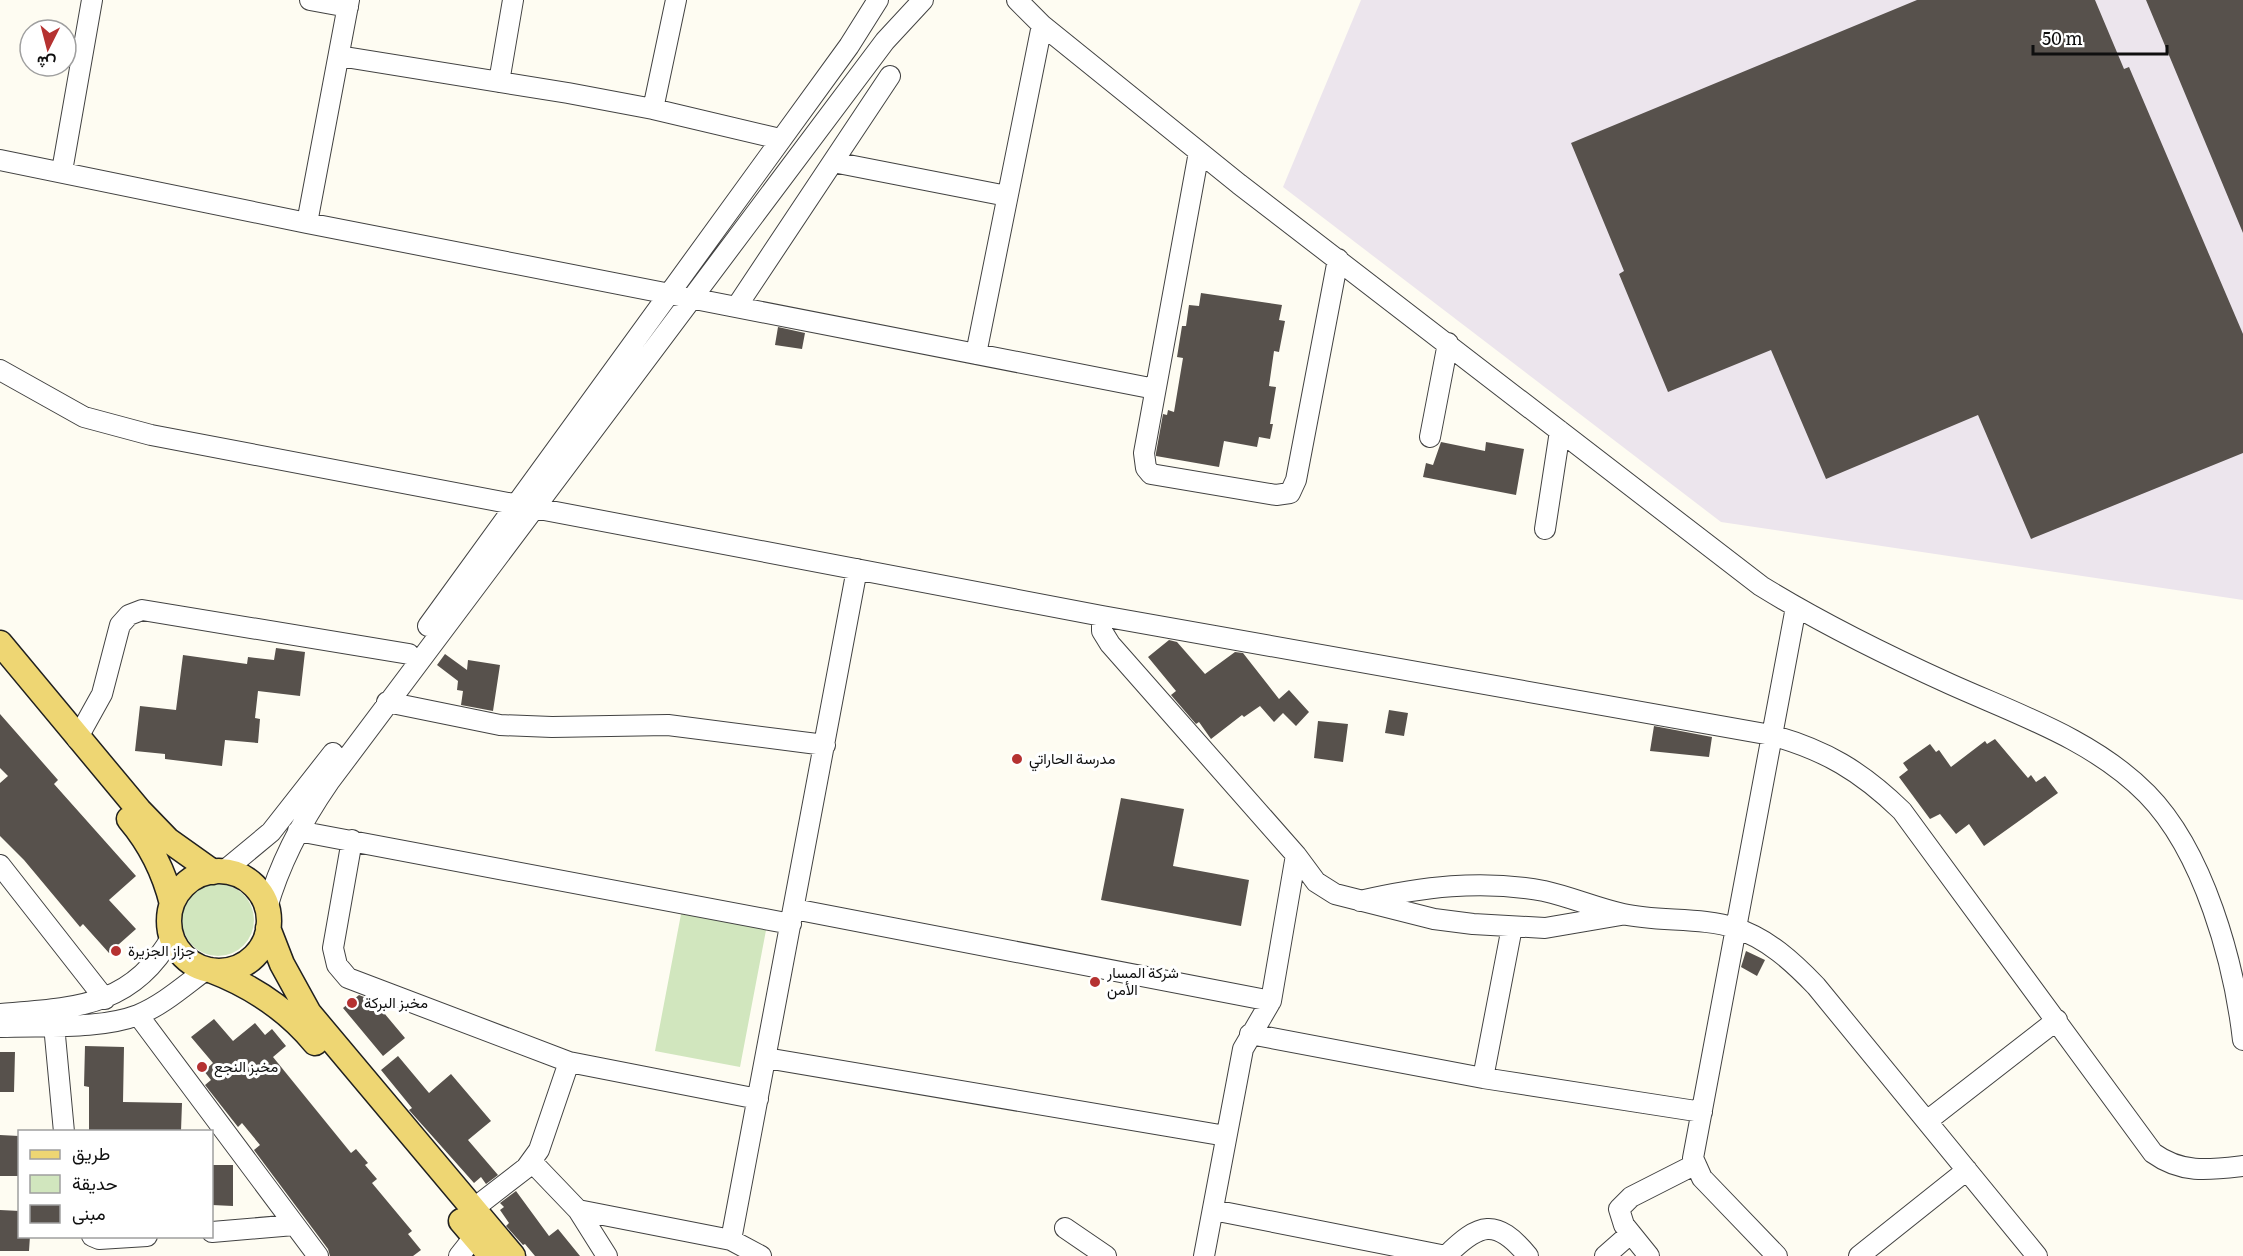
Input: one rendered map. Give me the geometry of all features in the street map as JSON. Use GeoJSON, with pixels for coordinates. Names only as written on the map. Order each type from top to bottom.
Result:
{"type":"FeatureCollection","features":[{"type":"Feature","properties":{"kind":"main road"},"geometry":{"type":"LineString","coordinates":[[0,644],[77,739],[154,827],[182,851],[218,872],[246,879],[263,897],[282,964],[309,1014],[513,1256]]}},
{"type":"Feature","properties":{"kind":"main road"},"geometry":{"type":"LineString","coordinates":[[0,665],[141,833],[162,868],[172,904]]}},
{"type":"Feature","properties":{"kind":"main road"},"geometry":{"type":"LineString","coordinates":[[218,872],[192,879],[177,894],[172,904],[170,915],[172,936],[182,954],[264,996],[295,1021],[491,1256]]}},
{"type":"Feature","properties":{"kind":"main road"},"geometry":{"type":"LineString","coordinates":[[209,969],[230,969],[248,961],[262,947],[268,918]]}},
{"type":"Feature","properties":{"kind":"street"},"geometry":{"type":"LineString","coordinates":[[62,171],[92,0]]}},
{"type":"Feature","properties":{"kind":"street"},"geometry":{"type":"LineString","coordinates":[[307,223],[349,4],[310,0]]}},
{"type":"Feature","properties":{"kind":"street"},"geometry":{"type":"LineString","coordinates":[[499,82],[513,0]]}},
{"type":"Feature","properties":{"kind":"street"},"geometry":{"type":"LineString","coordinates":[[653,109],[676,0]]}},
{"type":"Feature","properties":{"kind":"street"},"geometry":{"type":"LineString","coordinates":[[218,872],[256,846],[285,816],[408,654],[849,46],[878,0]]}},
{"type":"Feature","properties":{"kind":"street"},"geometry":{"type":"LineString","coordinates":[[268,918],[275,880],[298,831],[323,790],[885,41],[923,0]]}},
{"type":"Feature","properties":{"kind":"street"},"geometry":{"type":"LineString","coordinates":[[1017,0],[1042,25],[1199,152],[1738,569],[1796,607],[1905,664],[2062,735],[2100,755],[2149,796],[2174,830],[2209,898],[2227,951],[2239,1004],[2243,1040]]}},
{"type":"Feature","properties":{"kind":"street"},"geometry":{"type":"LineString","coordinates":[[976,354],[1042,25]]}},
{"type":"Feature","properties":{"kind":"street"},"geometry":{"type":"LineString","coordinates":[[339,56],[653,109],[780,139]]}},
{"type":"Feature","properties":{"kind":"street"},"geometry":{"type":"LineString","coordinates":[[737,306],[890,75]]}},
{"type":"Feature","properties":{"kind":"street"},"geometry":{"type":"LineString","coordinates":[[1199,152],[1143,460],[1151,474],[1276,495],[1290,493],[1296,480],[1338,259]]}},
{"type":"Feature","properties":{"kind":"street"},"geometry":{"type":"LineString","coordinates":[[0,160],[307,223],[1155,389]]}},
{"type":"Feature","properties":{"kind":"street"},"geometry":{"type":"LineString","coordinates":[[833,162],[1007,196]]}},
{"type":"Feature","properties":{"kind":"street"},"geometry":{"type":"LineString","coordinates":[[1430,437],[1448,343]]}},
{"type":"Feature","properties":{"kind":"street"},"geometry":{"type":"LineString","coordinates":[[0,370],[55,403],[84,417],[117,428],[1101,616],[1771,735],[1815,749],[1862,776],[1895,805],[1919,832],[2153,1153],[2177,1167],[2191,1170],[2243,1166]]}},
{"type":"Feature","properties":{"kind":"street"},"geometry":{"type":"LineString","coordinates":[[1545,528],[1560,431]]}},
{"type":"Feature","properties":{"kind":"street"},"geometry":{"type":"LineString","coordinates":[[731,1240],[857,569]]}},
{"type":"Feature","properties":{"kind":"street"},"geometry":{"type":"LineString","coordinates":[[1776,1256],[1701,1178],[1694,1165],[1734,928],[1796,607]]}},
{"type":"Feature","properties":{"kind":"street"},"geometry":{"type":"LineString","coordinates":[[77,739],[102,694],[120,625],[129,615],[142,610],[408,654]]}},
{"type":"Feature","properties":{"kind":"street"},"geometry":{"type":"LineString","coordinates":[[1101,616],[1102,631],[1110,644],[1322,887],[1335,894],[1434,919],[1512,927],[1545,928],[1623,914]]}},
{"type":"Feature","properties":{"kind":"street"},"geometry":{"type":"LineString","coordinates":[[387,702],[500,725],[552,727],[668,724],[825,746]]}},
{"type":"Feature","properties":{"kind":"street"},"geometry":{"type":"LineString","coordinates":[[298,831],[1271,1001]]}},
{"type":"Feature","properties":{"kind":"street"},"geometry":{"type":"LineString","coordinates":[[352,840],[333,948],[337,964],[348,978],[569,1062],[758,1100]]}},
{"type":"Feature","properties":{"kind":"street"},"geometry":{"type":"LineString","coordinates":[[1204,1256],[1243,1049],[1271,1001],[1296,855]]}},
{"type":"Feature","properties":{"kind":"street"},"geometry":{"type":"LineString","coordinates":[[0,865],[105,999]]}},
{"type":"Feature","properties":{"kind":"street"},"geometry":{"type":"LineString","coordinates":[[1360,901],[1434,886],[1509,886],[1545,892],[1623,914],[1734,928],[1757,938],[1798,968],[2037,1256]]}},
{"type":"Feature","properties":{"kind":"street"},"geometry":{"type":"LineString","coordinates":[[1483,1078],[1512,927]]}},
{"type":"Feature","properties":{"kind":"street"},"geometry":{"type":"LineString","coordinates":[[0,1014],[79,1007],[105,999],[127,987],[148,970],[172,936]]}},
{"type":"Feature","properties":{"kind":"street"},"geometry":{"type":"LineString","coordinates":[[0,1027],[104,1023],[138,1015],[161,1003],[209,969]]}},
{"type":"Feature","properties":{"kind":"street"},"geometry":{"type":"LineString","coordinates":[[138,1015],[318,1256]]}},
{"type":"Feature","properties":{"kind":"street"},"geometry":{"type":"LineString","coordinates":[[1926,1121],[2057,1020]]}},
{"type":"Feature","properties":{"kind":"street"},"geometry":{"type":"LineString","coordinates":[[54,1025],[64,1130]]}},
{"type":"Feature","properties":{"kind":"street"},"geometry":{"type":"LineString","coordinates":[[1250,1034],[1483,1078],[1702,1112]]}},
{"type":"Feature","properties":{"kind":"street"},"geometry":{"type":"LineString","coordinates":[[766,1058],[1227,1136]]}},
{"type":"Feature","properties":{"kind":"street"},"geometry":{"type":"LineString","coordinates":[[473,1209],[532,1162],[545,1137],[569,1062]]}},
{"type":"Feature","properties":{"kind":"street"},"geometry":{"type":"LineString","coordinates":[[532,1162],[578,1210],[608,1256]]}},
{"type":"Feature","properties":{"kind":"street"},"geometry":{"type":"LineString","coordinates":[[1649,1256],[1620,1218],[1620,1209],[1624,1201],[1694,1165]]}},
{"type":"Feature","properties":{"kind":"street"},"geometry":{"type":"LineString","coordinates":[[1859,1256],[1967,1170]]}},
{"type":"Feature","properties":{"kind":"street"},"geometry":{"type":"LineString","coordinates":[[578,1210],[731,1240],[761,1256]]}},
{"type":"Feature","properties":{"kind":"street"},"geometry":{"type":"LineString","coordinates":[[1213,1210],[1446,1256],[1473,1231],[1488,1228],[1503,1231],[1528,1256]]}},
{"type":"Feature","properties":{"kind":"street"},"geometry":{"type":"LineString","coordinates":[[213,1232],[294,1225]]}},
{"type":"Feature","properties":{"kind":"street"},"geometry":{"type":"LineString","coordinates":[[1065,1228],[1106,1256]]}},
{"type":"Feature","properties":{"kind":"street"},"geometry":{"type":"LineString","coordinates":[[1605,1256],[1630,1234]]}},
{"type":"Feature","properties":{"kind":"street"},"geometry":{"type":"LineString","coordinates":[[459,1256],[474,1237]]}},
{"type":"Feature","properties":{"kind":"street"},"geometry":{"type":"LineString","coordinates":[[97,1238],[115,1238]]}},
{"type":"Feature","properties":{"kind":"shaded area"},"geometry":{"type":"Polygon","coordinates":[[[1361,0],[2243,0],[2243,600],[1721,522],[1283,187],[1361,0]]]}},
{"type":"Feature","properties":{"kind":"green space"},"geometry":{"type":"Polygon","coordinates":[[[218,884],[232,887],[244,894],[251,906],[254,920],[251,934],[244,946],[232,953],[218,956],[204,953],[192,946],[185,934],[182,920],[185,906],[192,894],[204,887],[218,884]]]}},
{"type":"Feature","properties":{"kind":"green space"},"geometry":{"type":"Polygon","coordinates":[[[682,909],[767,925],[740,1067],[655,1051],[682,909]]]}},
{"type":"Feature","properties":{"kind":"building"},"geometry":{"type":"Polygon","coordinates":[[[1917,0],[2095,0],[2124,69],[2129,67],[2243,334],[2243,453],[2031,539],[1978,415],[1826,479],[1771,350],[1668,392],[1619,274],[1624,271],[1571,143],[1917,0]]]}},
{"type":"Feature","properties":{"kind":"building"},"geometry":{"type":"Polygon","coordinates":[[[2146,0],[2243,0],[2243,233],[2146,0]]]}},
{"type":"Feature","properties":{"kind":"building"},"geometry":{"type":"Polygon","coordinates":[[[1201,293],[1282,305],[1279,320],[1285,321],[1279,352],[1274,351],[1269,386],[1276,387],[1270,439],[1259,437],[1257,447],[1224,441],[1219,467],[1156,456],[1163,414],[1167,415],[1168,410],[1174,412],[1183,358],[1177,357],[1182,326],[1186,326],[1189,305],[1199,306],[1201,293]]]}},
{"type":"Feature","properties":{"kind":"building"},"geometry":{"type":"Polygon","coordinates":[[[778,327],[805,333],[802,349],[775,345],[778,327]]]}},
{"type":"Feature","properties":{"kind":"building"},"geometry":{"type":"Polygon","coordinates":[[[1441,442],[1485,451],[1486,442],[1524,449],[1516,495],[1423,477],[1426,463],[1433,465],[1441,442]]]}},
{"type":"Feature","properties":{"kind":"building"},"geometry":{"type":"Polygon","coordinates":[[[1169,640],[1177,642],[1205,674],[1235,652],[1243,653],[1279,699],[1289,690],[1309,712],[1296,726],[1283,713],[1274,722],[1260,706],[1244,717],[1242,715],[1211,739],[1199,722],[1196,724],[1171,695],[1176,691],[1148,657],[1169,640]]]}},
{"type":"Feature","properties":{"kind":"building"},"geometry":{"type":"Polygon","coordinates":[[[276,648],[305,652],[300,696],[258,691],[255,718],[260,719],[258,743],[225,740],[222,766],[165,759],[165,754],[135,751],[140,706],[176,710],[183,655],[247,664],[248,657],[274,660],[276,648]]]}},
{"type":"Feature","properties":{"kind":"building"},"geometry":{"type":"Polygon","coordinates":[[[445,654],[467,670],[468,660],[500,665],[493,711],[461,705],[463,691],[457,690],[458,681],[437,665],[445,654]]]}},
{"type":"Feature","properties":{"kind":"building"},"geometry":{"type":"Polygon","coordinates":[[[1389,710],[1408,713],[1404,736],[1385,733],[1389,710]]]}},
{"type":"Feature","properties":{"kind":"building"},"geometry":{"type":"Polygon","coordinates":[[[0,714],[58,780],[54,784],[136,876],[109,900],[136,929],[109,953],[83,924],[80,927],[24,860],[0,836],[0,783],[8,776],[0,768],[0,714]]]}},
{"type":"Feature","properties":{"kind":"building"},"geometry":{"type":"Polygon","coordinates":[[[1318,721],[1348,724],[1343,762],[1314,758],[1318,721]]]}},
{"type":"Feature","properties":{"kind":"building"},"geometry":{"type":"Polygon","coordinates":[[[1654,726],[1712,737],[1709,757],[1650,751],[1654,726]]]}},
{"type":"Feature","properties":{"kind":"building"},"geometry":{"type":"Polygon","coordinates":[[[1995,739],[2028,778],[2031,775],[2036,782],[2045,776],[2058,793],[1984,846],[1969,824],[1956,834],[1940,814],[1930,819],[1899,777],[1908,770],[1903,763],[1930,744],[1936,752],[1939,750],[1951,767],[1985,741],[1987,744],[1995,739]]]}},
{"type":"Feature","properties":{"kind":"building"},"geometry":{"type":"Polygon","coordinates":[[[1121,798],[1184,809],[1173,866],[1249,880],[1241,926],[1101,900],[1121,798]]]}},
{"type":"Feature","properties":{"kind":"building"},"geometry":{"type":"Polygon","coordinates":[[[1746,951],[1765,960],[1757,976],[1741,967],[1746,951]]]}},
{"type":"Feature","properties":{"kind":"building"},"geometry":{"type":"Polygon","coordinates":[[[359,995],[374,1001],[405,1038],[383,1056],[343,1008],[359,995]]]}},
{"type":"Feature","properties":{"kind":"building"},"geometry":{"type":"Polygon","coordinates":[[[214,1019],[233,1041],[255,1023],[265,1035],[272,1029],[286,1046],[273,1057],[351,1153],[356,1149],[368,1163],[365,1165],[377,1179],[372,1183],[412,1231],[408,1234],[421,1250],[413,1256],[330,1256],[328,1249],[254,1150],[260,1145],[242,1123],[238,1127],[205,1085],[211,1080],[204,1071],[213,1063],[191,1037],[214,1019]]]}},
{"type":"Feature","properties":{"kind":"building"},"geometry":{"type":"Polygon","coordinates":[[[85,1046],[124,1047],[123,1102],[182,1103],[181,1130],[89,1130],[89,1087],[84,1086],[85,1046]]]}},
{"type":"Feature","properties":{"kind":"building"},"geometry":{"type":"Polygon","coordinates":[[[0,1052],[15,1052],[14,1092],[0,1092],[0,1052]]]}},
{"type":"Feature","properties":{"kind":"building"},"geometry":{"type":"Polygon","coordinates":[[[398,1056],[429,1093],[451,1074],[491,1121],[468,1140],[498,1175],[486,1184],[481,1177],[474,1183],[409,1110],[412,1108],[381,1070],[398,1056]]]}},
{"type":"Feature","properties":{"kind":"building"},"geometry":{"type":"Polygon","coordinates":[[[0,1135],[18,1136],[18,1176],[0,1176],[0,1135]]]}},
{"type":"Feature","properties":{"kind":"building"},"geometry":{"type":"Polygon","coordinates":[[[213,1165],[233,1165],[233,1206],[213,1205],[213,1165]]]}},
{"type":"Feature","properties":{"kind":"building"},"geometry":{"type":"Polygon","coordinates":[[[516,1191],[549,1236],[558,1229],[580,1256],[535,1256],[525,1244],[523,1245],[506,1226],[509,1223],[500,1210],[504,1207],[500,1203],[516,1191]]]}},
{"type":"Feature","properties":{"kind":"building"},"geometry":{"type":"Polygon","coordinates":[[[0,1210],[18,1211],[18,1238],[30,1238],[29,1251],[0,1251],[0,1210]]]}},
{"type":"Feature","properties":{"kind":"place","name":"مدرسة الحاراتي"},"geometry":{"type":"Point","coordinates":[1017,759]}},
{"type":"Feature","properties":{"kind":"place","name":"جزاز الجزيرة"},"geometry":{"type":"Point","coordinates":[116,951]}},
{"type":"Feature","properties":{"kind":"place","name":"شركة المسار الأمن"},"geometry":{"type":"Point","coordinates":[1095,982]}},
{"type":"Feature","properties":{"kind":"place","name":"مخبز البركة"},"geometry":{"type":"Point","coordinates":[352,1003]}},
{"type":"Feature","properties":{"kind":"place","name":"مخبز النجع"},"geometry":{"type":"Point","coordinates":[202,1067]}}]}
